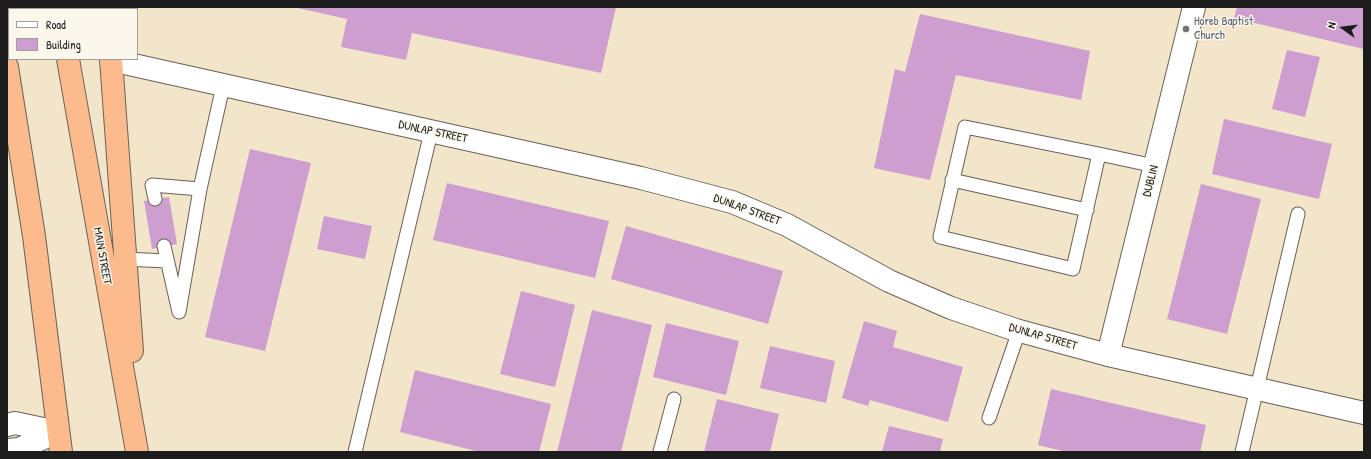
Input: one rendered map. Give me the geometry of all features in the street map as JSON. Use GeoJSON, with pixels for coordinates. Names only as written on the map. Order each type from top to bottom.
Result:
{"type":"FeatureCollection","features":[{"type":"Feature","properties":{"kind":"highway","name":"MAIN STREET"},"geometry":{"type":"LineString","coordinates":[[68,60],[138,452]]}},
{"type":"Feature","properties":{"kind":"highway"},"geometry":{"type":"LineString","coordinates":[[111,60],[138,452]]}},
{"type":"Feature","properties":{"kind":"highway"},"geometry":{"type":"LineString","coordinates":[[7,67],[34,236],[59,442]]}},
{"type":"Feature","properties":{"kind":"highway"},"geometry":{"type":"LineString","coordinates":[[7,124],[34,236]]}},
{"type":"Feature","properties":{"kind":"street","name":"DUBLIN"},"geometry":{"type":"LineString","coordinates":[[1108,355],[1194,7]]}},
{"type":"Feature","properties":{"kind":"street","name":"DUNLAP STREET"},"geometry":{"type":"LineString","coordinates":[[115,60],[224,86],[641,178],[732,202],[788,225],[889,281],[951,308],[1019,331],[1108,355],[1364,413]]}},
{"type":"Feature","properties":{"kind":"street"},"geometry":{"type":"LineString","coordinates":[[7,425],[16,423],[59,442]]}},
{"type":"Feature","properties":{"kind":"street"},"geometry":{"type":"LineString","coordinates":[[7,450],[59,442]]}},
{"type":"Feature","properties":{"kind":"lane"},"geometry":{"type":"LineString","coordinates":[[164,246],[179,312],[200,189],[224,86]]}},
{"type":"Feature","properties":{"kind":"lane"},"geometry":{"type":"LineString","coordinates":[[1099,154],[1073,269],[940,237],[952,180],[966,127],[1099,154],[1155,166]]}},
{"type":"Feature","properties":{"kind":"lane"},"geometry":{"type":"LineString","coordinates":[[355,452],[431,132]]}},
{"type":"Feature","properties":{"kind":"lane"},"geometry":{"type":"LineString","coordinates":[[952,180],[1087,210]]}},
{"type":"Feature","properties":{"kind":"lane"},"geometry":{"type":"LineString","coordinates":[[155,199],[152,185],[200,189]]}},
{"type":"Feature","properties":{"kind":"lane"},"geometry":{"type":"LineString","coordinates":[[1242,452],[1298,214]]}},
{"type":"Feature","properties":{"kind":"lane"},"geometry":{"type":"LineString","coordinates":[[124,260],[167,261]]}},
{"type":"Feature","properties":{"kind":"lane"},"geometry":{"type":"LineString","coordinates":[[989,418],[1019,331]]}},
{"type":"Feature","properties":{"kind":"lane"},"geometry":{"type":"LineString","coordinates":[[660,452],[674,399]]}},
{"type":"Feature","properties":{"kind":"building"},"geometry":{"type":"Polygon","coordinates":[[[293,7],[616,7],[601,73],[412,33],[406,60],[341,47],[347,19],[293,7]]]}},
{"type":"Feature","properties":{"kind":"building"},"geometry":{"type":"Polygon","coordinates":[[[1237,7],[1364,7],[1364,49],[1234,18],[1237,7]]]}},
{"type":"Feature","properties":{"kind":"building"},"geometry":{"type":"Polygon","coordinates":[[[920,14],[1090,51],[1081,100],[956,75],[930,180],[874,168],[895,69],[905,72],[920,14]]]}},
{"type":"Feature","properties":{"kind":"building"},"geometry":{"type":"Polygon","coordinates":[[[1287,50],[1320,57],[1305,117],[1272,109],[1287,50]]]}},
{"type":"Feature","properties":{"kind":"building"},"geometry":{"type":"Polygon","coordinates":[[[1224,119],[1332,144],[1319,199],[1212,174],[1224,119]]]}},
{"type":"Feature","properties":{"kind":"building"},"geometry":{"type":"Polygon","coordinates":[[[250,149],[311,163],[265,351],[205,337],[250,149]]]}},
{"type":"Feature","properties":{"kind":"building"},"geometry":{"type":"Polygon","coordinates":[[[447,183],[609,221],[595,278],[433,240],[447,183]]]}},
{"type":"Feature","properties":{"kind":"building"},"geometry":{"type":"Polygon","coordinates":[[[1201,184],[1261,199],[1227,334],[1167,319],[1201,184]]]}},
{"type":"Feature","properties":{"kind":"building"},"geometry":{"type":"Polygon","coordinates":[[[169,197],[177,244],[152,249],[144,201],[169,197]]]}},
{"type":"Feature","properties":{"kind":"building"},"geometry":{"type":"Polygon","coordinates":[[[324,216],[372,226],[365,259],[317,249],[324,216]]]}},
{"type":"Feature","properties":{"kind":"building"},"geometry":{"type":"Polygon","coordinates":[[[626,226],[783,271],[768,324],[611,279],[626,226]]]}},
{"type":"Feature","properties":{"kind":"building"},"geometry":{"type":"Polygon","coordinates":[[[521,291],[575,305],[555,387],[500,374],[521,291]]]}},
{"type":"Feature","properties":{"kind":"building"},"geometry":{"type":"Polygon","coordinates":[[[592,310],[652,325],[621,452],[557,452],[592,310]]]}},
{"type":"Feature","properties":{"kind":"building"},"geometry":{"type":"Polygon","coordinates":[[[864,321],[897,331],[893,347],[963,367],[948,422],[870,400],[868,406],[842,398],[864,321]]]}},
{"type":"Feature","properties":{"kind":"building"},"geometry":{"type":"Polygon","coordinates":[[[666,323],[739,341],[726,395],[653,377],[666,323]]]}},
{"type":"Feature","properties":{"kind":"building"},"geometry":{"type":"Polygon","coordinates":[[[770,346],[835,361],[826,403],[760,388],[770,346]]]}},
{"type":"Feature","properties":{"kind":"building"},"geometry":{"type":"Polygon","coordinates":[[[415,370],[551,404],[539,452],[480,452],[400,432],[415,370]]]}},
{"type":"Feature","properties":{"kind":"building"},"geometry":{"type":"Polygon","coordinates":[[[1051,389],[1206,425],[1200,452],[1067,452],[1038,445],[1051,389]]]}},
{"type":"Feature","properties":{"kind":"building"},"geometry":{"type":"Polygon","coordinates":[[[717,399],[779,414],[770,452],[704,452],[717,399]]]}},
{"type":"Feature","properties":{"kind":"building"},"geometry":{"type":"Polygon","coordinates":[[[889,426],[943,439],[940,452],[882,452],[889,426]]]}},
{"type":"Feature","properties":{"kind":"place","name":"Horeb Baptist Church"},"geometry":{"type":"Point","coordinates":[1186,29]}}]}
